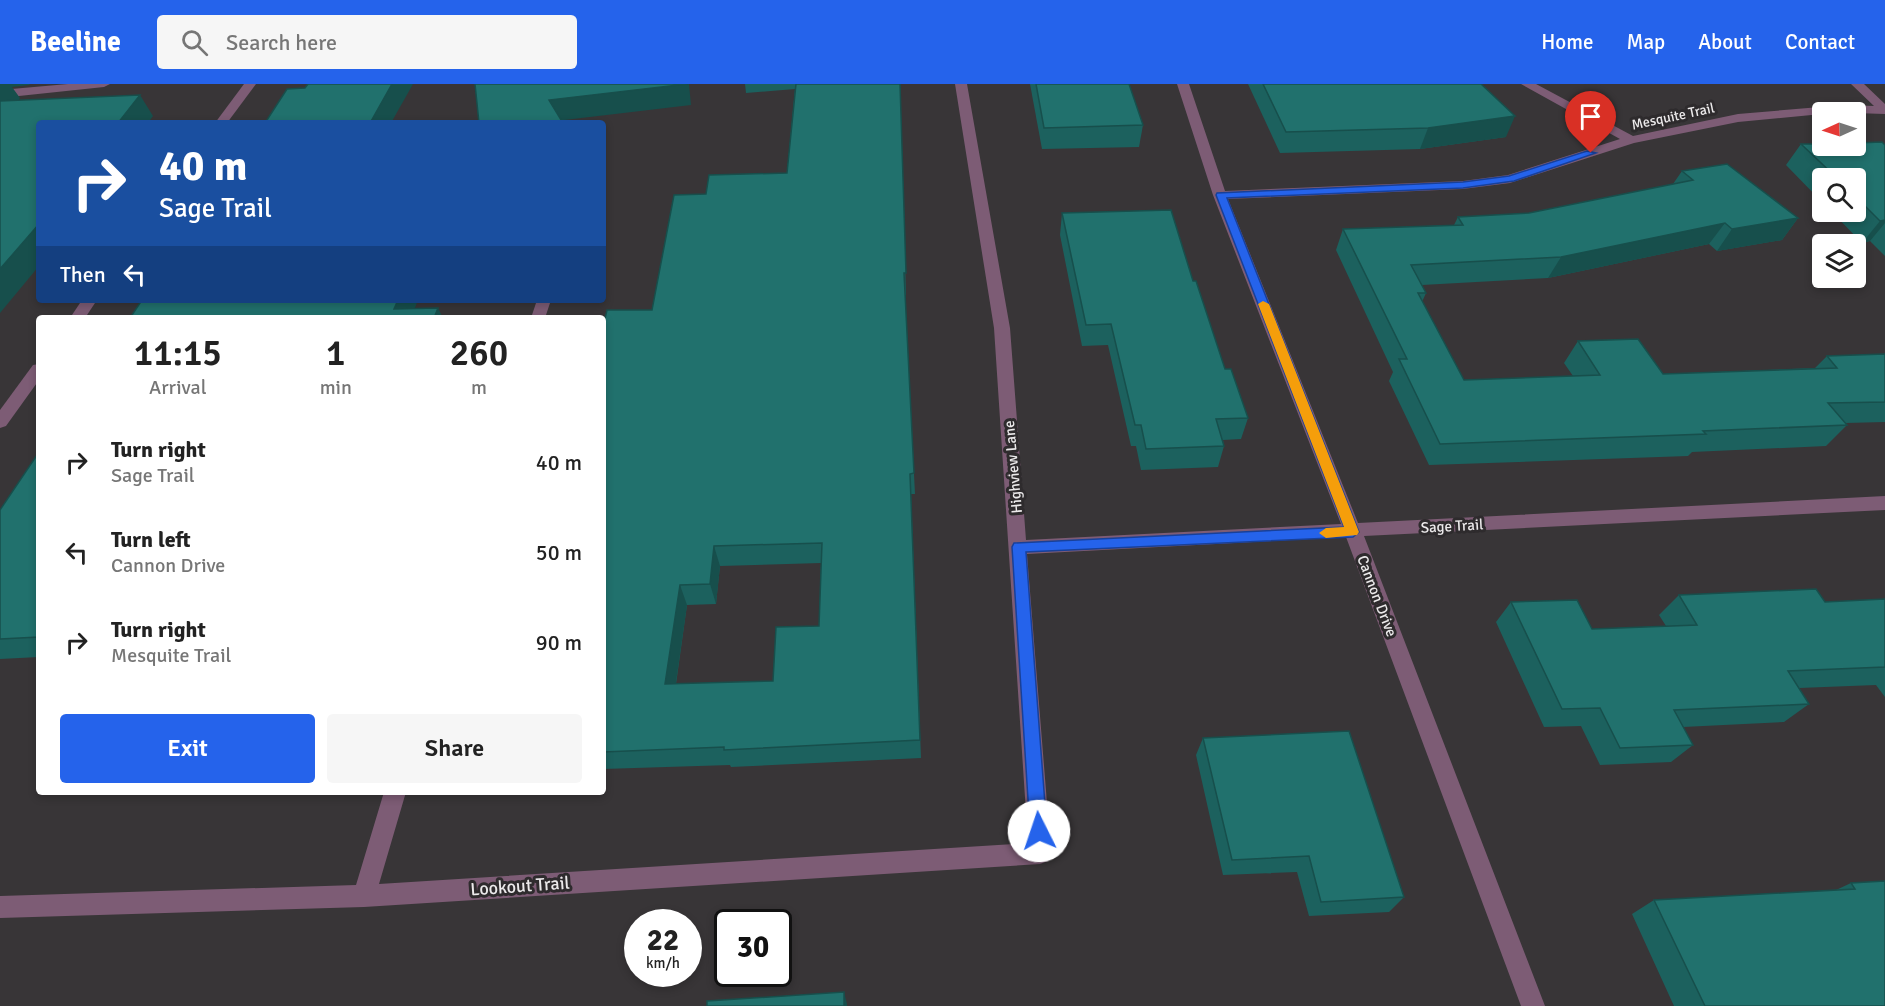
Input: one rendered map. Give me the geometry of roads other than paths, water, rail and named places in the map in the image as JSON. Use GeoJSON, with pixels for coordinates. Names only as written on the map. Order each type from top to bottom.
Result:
{"type":"FeatureCollection","features":[{"type":"Feature","properties":{"kind":"street"},"geometry":{"type":"LineString","coordinates":[[0,94],[104,84]]}},
{"type":"Feature","properties":{"kind":"street"},"geometry":{"type":"LineString","coordinates":[[223,120],[250,84]]}},
{"type":"Feature","properties":{"kind":"street","name":"Highview Lane"},"geometry":{"type":"LineString","coordinates":[[961,84],[1002,328],[1040,853]]}},
{"type":"Feature","properties":{"kind":"street","name":"Cannon Drive"},"geometry":{"type":"LineString","coordinates":[[1184,84],[1221,195],[1353,532],[1533,1006]]}},
{"type":"Feature","properties":{"kind":"street"},"geometry":{"type":"LineString","coordinates":[[1527,84],[1631,140]]}},
{"type":"Feature","properties":{"kind":"street"},"geometry":{"type":"LineString","coordinates":[[1857,84],[1885,110]]}},
{"type":"Feature","properties":{"kind":"street","name":"Mesquite Trail"},"geometry":{"type":"LineString","coordinates":[[1221,195],[1463,185],[1510,179],[1631,140],[1738,118],[1844,109],[1885,110]]}},
{"type":"Feature","properties":{"kind":"street"},"geometry":{"type":"LineString","coordinates":[[0,422],[36,373]]}},
{"type":"Feature","properties":{"kind":"street","name":"Sage Trail"},"geometry":{"type":"LineString","coordinates":[[1019,547],[1885,504]]}},
{"type":"Feature","properties":{"kind":"street"},"geometry":{"type":"LineString","coordinates":[[364,896],[394,795]]}},
{"type":"Feature","properties":{"kind":"street","name":"Lookout Trail"},"geometry":{"type":"LineString","coordinates":[[0,907],[364,896],[1040,853]]}}]}
